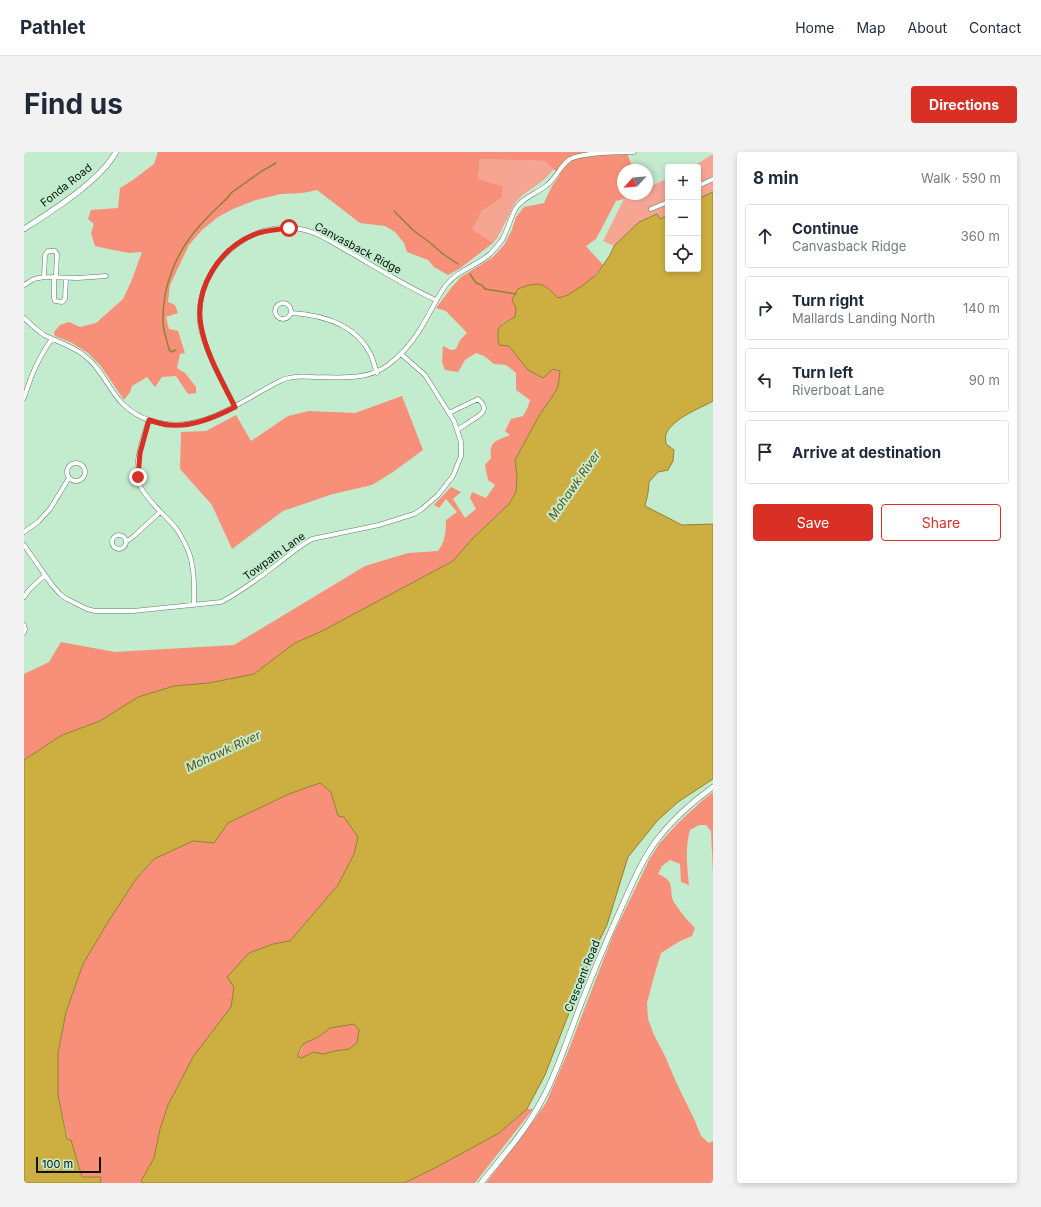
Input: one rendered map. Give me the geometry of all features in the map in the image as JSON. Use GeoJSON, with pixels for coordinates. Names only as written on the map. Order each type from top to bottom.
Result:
{"type":"FeatureCollection","features":[{"type":"Feature","properties":{"kind":"street","name":"Fonda Road"},"geometry":{"type":"LineString","coordinates":[[24,229],[79,190],[109,163],[116,152]]}},
{"type":"Feature","properties":{"kind":"street"},"geometry":{"type":"LineString","coordinates":[[24,318],[37,330],[85,355],[98,368],[125,406],[136,414],[162,424],[185,425],[204,420],[235,407],[282,380],[294,377],[352,377],[377,373],[401,354],[418,334],[436,300],[448,284],[461,271],[489,255],[502,240],[517,206],[531,195],[548,185],[570,159],[587,153],[634,152]]}},
{"type":"Feature","properties":{"kind":"street"},"geometry":{"type":"LineString","coordinates":[[701,185],[713,179]]}},
{"type":"Feature","properties":{"kind":"street"},"geometry":{"type":"LineString","coordinates":[[651,209],[665,203]]}},
{"type":"Feature","properties":{"kind":"street","name":"Canvasback Ridge"},"geometry":{"type":"LineString","coordinates":[[235,407],[216,370],[202,330],[200,317],[202,298],[210,275],[216,264],[232,248],[247,238],[263,232],[289,228],[318,234],[387,274],[436,300]]}},
{"type":"Feature","properties":{"kind":"street"},"geometry":{"type":"LineString","coordinates":[[44,278],[46,252],[56,251],[58,254],[56,275],[54,278],[55,301],[62,302],[65,299],[66,278]]}},
{"type":"Feature","properties":{"kind":"street"},"geometry":{"type":"LineString","coordinates":[[24,285],[34,279],[106,276]]}},
{"type":"Feature","properties":{"kind":"street"},"geometry":{"type":"LineString","coordinates":[[284,303],[287,304],[291,307],[292,313],[289,318],[282,320],[277,317],[275,312],[276,307],[284,303]]}},
{"type":"Feature","properties":{"kind":"street"},"geometry":{"type":"LineString","coordinates":[[292,313],[310,314],[326,318],[349,329],[364,343],[371,355],[377,373]]}},
{"type":"Feature","properties":{"kind":"street"},"geometry":{"type":"LineString","coordinates":[[24,398],[41,353],[52,338]]}},
{"type":"Feature","properties":{"kind":"street","name":"Towpath Lane"},"geometry":{"type":"LineString","coordinates":[[24,545],[45,575],[60,594],[66,599],[87,609],[95,611],[133,611],[221,602],[276,566],[302,544],[312,539],[379,525],[414,514],[438,495],[453,476],[461,456],[461,442],[449,413],[425,375],[401,354]]}},
{"type":"Feature","properties":{"kind":"street"},"geometry":{"type":"LineString","coordinates":[[449,413],[478,399],[483,404],[484,408],[482,414],[457,430]]}},
{"type":"Feature","properties":{"kind":"street"},"geometry":{"type":"LineString","coordinates":[[149,420],[140,453],[138,477],[142,490],[160,512],[169,519],[178,531],[186,548],[192,564],[194,605]]}},
{"type":"Feature","properties":{"kind":"street"},"geometry":{"type":"LineString","coordinates":[[75,463],[80,464],[85,472],[81,479],[75,481],[70,478],[67,473],[70,465],[75,463]]}},
{"type":"Feature","properties":{"kind":"street"},"geometry":{"type":"LineString","coordinates":[[24,532],[38,522],[50,509],[70,478]]}},
{"type":"Feature","properties":{"kind":"street"},"geometry":{"type":"LineString","coordinates":[[126,542],[160,512]]}},
{"type":"Feature","properties":{"kind":"street"},"geometry":{"type":"LineString","coordinates":[[24,597],[45,575]]}},
{"type":"Feature","properties":{"kind":"street"},"geometry":{"type":"LineString","coordinates":[[24,625],[24,633]]}},
{"type":"Feature","properties":{"kind":"street","name":"Crescent Road"},"geometry":{"type":"LineString","coordinates":[[481,1183],[518,1137],[534,1115],[543,1098],[601,955],[632,882],[645,857],[656,841],[673,822],[697,799],[713,787]]}},
{"type":"Feature","properties":{"kind":"shaded area"},"geometry":{"type":"Polygon","coordinates":[[[158,152],[629,152],[628,156],[631,164],[617,164],[617,200],[620,200],[616,201],[596,239],[586,246],[603,265],[589,281],[577,290],[558,298],[548,288],[516,308],[515,317],[502,323],[509,346],[528,370],[553,369],[560,371],[558,387],[540,414],[515,460],[517,477],[516,492],[509,504],[472,539],[453,561],[322,631],[295,643],[254,674],[209,683],[174,686],[138,697],[100,721],[62,735],[24,760],[24,674],[49,662],[61,642],[115,652],[234,645],[365,566],[408,553],[438,551],[445,536],[446,520],[457,512],[446,499],[439,508],[434,505],[451,487],[461,492],[453,499],[465,518],[476,509],[470,498],[472,492],[486,498],[495,485],[488,480],[485,465],[491,458],[492,445],[497,440],[510,435],[505,431],[511,419],[523,416],[530,400],[516,390],[516,373],[506,365],[494,364],[484,356],[476,353],[465,360],[458,372],[445,370],[442,362],[443,346],[451,350],[456,349],[460,340],[467,333],[446,311],[436,308],[461,277],[493,257],[504,245],[511,232],[516,217],[524,207],[544,203],[552,186],[560,175],[545,161],[480,159],[478,179],[503,186],[502,198],[482,211],[472,229],[493,243],[459,269],[448,275],[434,267],[428,260],[407,252],[404,243],[395,232],[385,226],[360,223],[317,190],[303,193],[281,194],[256,200],[235,208],[218,217],[202,230],[189,245],[170,285],[168,302],[175,305],[178,313],[166,317],[169,329],[178,331],[185,353],[180,354],[177,368],[185,373],[196,387],[196,393],[188,394],[176,376],[162,377],[155,387],[147,377],[132,386],[130,392],[124,400],[100,365],[88,353],[72,343],[55,336],[54,332],[60,325],[69,322],[80,327],[96,323],[123,299],[142,252],[129,253],[95,246],[91,233],[94,224],[88,219],[91,210],[118,208],[120,188],[154,164],[158,152]]]}},
{"type":"Feature","properties":{"kind":"shaded area"},"geometry":{"type":"Polygon","coordinates":[[[713,154],[713,192],[701,198],[701,164],[696,164],[713,154]]]}},
{"type":"Feature","properties":{"kind":"shaded area"},"geometry":{"type":"Polygon","coordinates":[[[480,159],[545,161],[554,169],[545,179],[523,195],[515,203],[498,237],[493,243],[471,229],[482,211],[502,198],[503,186],[478,179],[480,159]]]}},
{"type":"Feature","properties":{"kind":"shaded area"},"geometry":{"type":"Polygon","coordinates":[[[665,179],[665,216],[660,219],[657,214],[639,222],[614,246],[603,241],[624,200],[653,200],[653,185],[665,179]]]}},
{"type":"Feature","properties":{"kind":"shaded area"},"geometry":{"type":"Polygon","coordinates":[[[402,396],[423,450],[372,485],[333,494],[283,511],[232,549],[212,505],[180,469],[181,432],[206,431],[236,415],[251,441],[288,416],[309,411],[355,413],[402,396]]]}},
{"type":"Feature","properties":{"kind":"shaded area"},"geometry":{"type":"Polygon","coordinates":[[[320,783],[331,792],[338,816],[344,817],[358,837],[354,854],[338,885],[290,941],[273,944],[234,987],[231,1007],[193,1057],[168,1105],[160,1129],[154,1158],[142,1180],[143,1183],[100,1183],[101,1177],[82,1177],[71,1140],[68,1139],[58,1095],[58,1053],[66,1012],[83,964],[108,922],[136,879],[154,859],[193,841],[214,843],[228,823],[289,794],[320,783]]]}},
{"type":"Feature","properties":{"kind":"shaded area"},"geometry":{"type":"Polygon","coordinates":[[[713,792],[713,874],[711,831],[706,825],[699,825],[690,830],[688,837],[687,857],[689,885],[681,882],[680,864],[670,860],[662,866],[658,874],[668,881],[671,888],[673,901],[682,914],[695,928],[692,936],[680,941],[661,953],[647,1003],[648,1019],[654,1035],[701,1136],[709,1143],[713,1141],[713,1183],[486,1183],[546,1103],[567,1054],[613,935],[649,860],[659,844],[677,824],[713,792]]]}},
{"type":"Feature","properties":{"kind":"shaded area"},"geometry":{"type":"Polygon","coordinates":[[[354,1023],[359,1029],[357,1043],[349,1049],[323,1054],[314,1052],[301,1058],[297,1056],[302,1049],[303,1044],[320,1036],[330,1028],[354,1023]]]}},
{"type":"Feature","properties":{"kind":"shaded area"},"geometry":{"type":"Polygon","coordinates":[[[527,1109],[533,1109],[475,1183],[404,1183],[437,1167],[499,1133],[527,1109]]]}},
{"type":"Feature","properties":{"kind":"water","name":"Mohawk River"},"geometry":{"type":"Polygon","coordinates":[[[713,192],[713,401],[680,419],[669,428],[666,434],[666,444],[674,450],[673,461],[668,470],[658,472],[649,482],[645,506],[682,525],[713,524],[713,779],[678,802],[657,821],[628,857],[607,925],[590,959],[545,1075],[527,1109],[499,1133],[437,1167],[404,1183],[143,1183],[141,1181],[154,1158],[160,1129],[168,1105],[193,1057],[231,1007],[234,987],[227,977],[249,953],[273,944],[290,941],[338,885],[354,854],[358,837],[344,817],[338,816],[331,792],[320,783],[289,794],[228,823],[214,843],[193,841],[154,859],[136,879],[83,964],[66,1012],[58,1053],[58,1095],[67,1139],[71,1140],[82,1177],[101,1177],[100,1183],[24,1183],[24,760],[62,735],[100,721],[138,697],[174,686],[209,683],[254,674],[295,643],[322,631],[453,561],[472,539],[509,504],[516,492],[517,477],[515,460],[540,414],[558,387],[560,371],[553,369],[543,378],[528,370],[509,346],[499,345],[498,330],[505,322],[515,317],[516,308],[512,300],[518,289],[540,284],[558,298],[568,295],[597,274],[610,255],[614,246],[639,222],[657,214],[660,219],[665,216],[665,272],[701,272],[701,198],[713,192]],[[354,1024],[330,1028],[320,1036],[303,1044],[297,1056],[301,1058],[314,1052],[323,1054],[349,1049],[357,1043],[359,1030],[354,1024]]]}},
{"type":"Feature","properties":{"kind":"waterway"},"geometry":{"type":"LineString","coordinates":[[176,350],[171,352],[169,349],[164,332],[163,308],[168,282],[178,256],[193,233],[231,193],[276,163]]}},
{"type":"Feature","properties":{"kind":"waterway"},"geometry":{"type":"LineString","coordinates":[[394,211],[414,231],[458,264]]}},
{"type":"Feature","properties":{"kind":"waterway"},"geometry":{"type":"LineString","coordinates":[[470,274],[476,283],[482,285],[485,289],[516,294]]}},
{"type":"Feature","properties":{"kind":"route"},"geometry":{"type":"LineString","coordinates":[[138,477],[140,453],[149,420],[162,424],[185,425],[204,420],[235,407],[216,370],[202,334],[200,317],[205,287],[216,264],[237,244],[253,235],[275,229],[289,228]]}}]}
